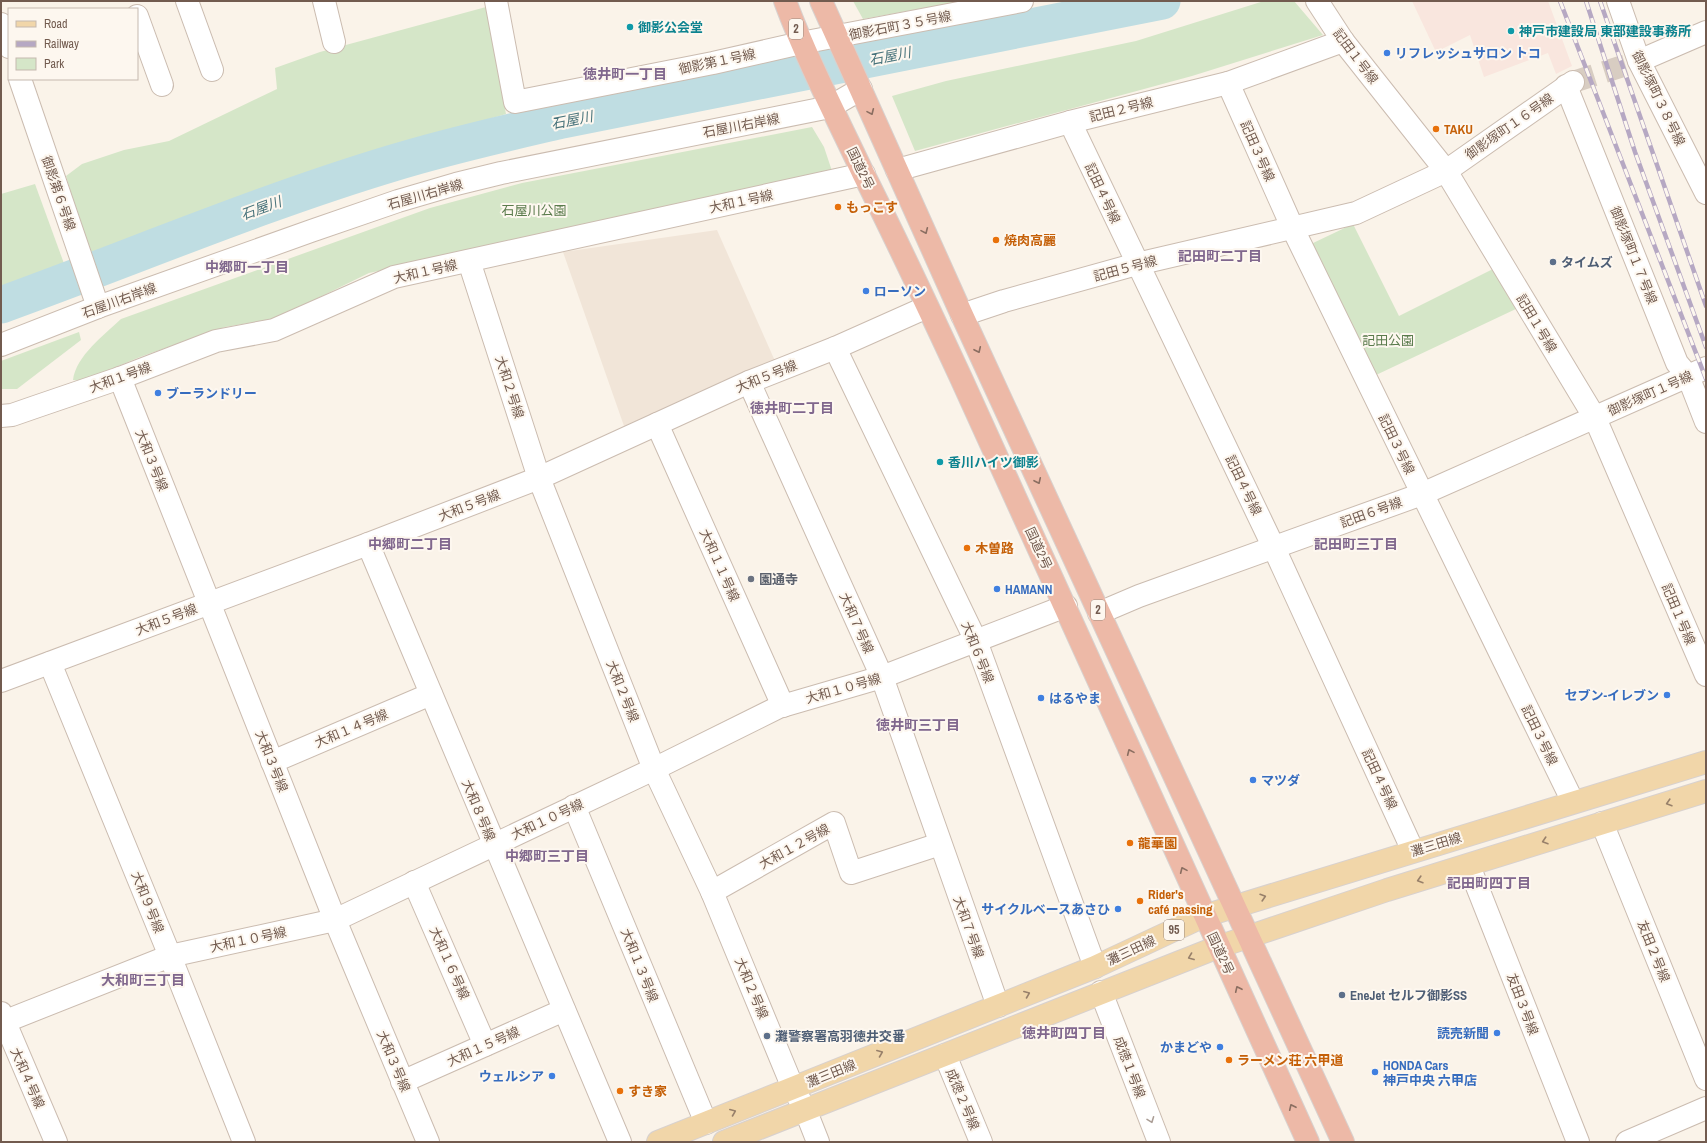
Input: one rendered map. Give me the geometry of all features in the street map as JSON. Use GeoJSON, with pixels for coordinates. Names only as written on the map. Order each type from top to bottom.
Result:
{"type":"FeatureCollection","features":[{"type":"Feature","properties":{"kind":"highway","name":"国道2号"},"geometry":{"type":"LineString","coordinates":[[784,1],[830,107],[864,174],[927,307],[1066,606],[1204,916],[1308,1142]]}},
{"type":"Feature","properties":{"kind":"highway","name":"国道2号"},"geometry":{"type":"LineString","coordinates":[[821,1],[962,316],[1236,906],[1343,1142]]}},
{"type":"Feature","properties":{"kind":"main road","name":"灘三田線"},"geometry":{"type":"LineString","coordinates":[[658,1142],[1095,967],[1204,916],[1706,762]]}},
{"type":"Feature","properties":{"kind":"main road","name":"灘三田線"},"geometry":{"type":"LineString","coordinates":[[724,1142],[1218,947],[1387,890],[1469,866],[1706,791]]}},
{"type":"Feature","properties":{"kind":"street"},"geometry":{"type":"LineString","coordinates":[[187,1],[212,70]]}},
{"type":"Feature","properties":{"kind":"street"},"geometry":{"type":"LineString","coordinates":[[324,1],[334,42]]}},
{"type":"Feature","properties":{"kind":"street","name":"御影第１号線"},"geometry":{"type":"LineString","coordinates":[[496,1],[515,102],[713,63],[804,50]]}},
{"type":"Feature","properties":{"kind":"street","name":"御影石町３５号線"},"geometry":{"type":"LineString","coordinates":[[804,50],[1022,1]]}},
{"type":"Feature","properties":{"kind":"street","name":"記田１号線"},"geometry":{"type":"LineString","coordinates":[[1317,1],[1343,41],[1446,171],[1595,418],[1706,675]]}},
{"type":"Feature","properties":{"kind":"street","name":"御影塚町３８号線"},"geometry":{"type":"LineString","coordinates":[[1618,1],[1639,61],[1703,179]]}},
{"type":"Feature","properties":{"kind":"street"},"geometry":{"type":"LineString","coordinates":[[138,19],[162,85]]}},
{"type":"Feature","properties":{"kind":"street"},"geometry":{"type":"LineString","coordinates":[[1,24],[8,44]]}},
{"type":"Feature","properties":{"kind":"street"},"geometry":{"type":"LineString","coordinates":[[1639,61],[1706,32]]}},
{"type":"Feature","properties":{"kind":"street","name":"記田２号線"},"geometry":{"type":"LineString","coordinates":[[897,170],[1070,122],[1228,82],[1343,41]]}},
{"type":"Feature","properties":{"kind":"street","name":"御影第６号線"},"geometry":{"type":"LineString","coordinates":[[20,80],[98,307]]}},
{"type":"Feature","properties":{"kind":"street","name":"記田３号線"},"geometry":{"type":"LineString","coordinates":[[1228,82],[1293,229],[1573,802]]}},
{"type":"Feature","properties":{"kind":"street","name":"石屋川右岸線"},"geometry":{"type":"LineString","coordinates":[[1,345],[98,307],[390,203],[456,184],[509,171],[830,107],[858,83]]}},
{"type":"Feature","properties":{"kind":"street","name":"御影塚町１６号線"},"geometry":{"type":"LineString","coordinates":[[1446,171],[1569,84]]}},
{"type":"Feature","properties":{"kind":"street","name":"御影塚町１７号線"},"geometry":{"type":"LineString","coordinates":[[1569,84],[1677,363],[1697,372],[1706,422]]}},
{"type":"Feature","properties":{"kind":"street","name":"記田４号線"},"geometry":{"type":"LineString","coordinates":[[1070,122],[1274,548],[1413,851]]}},
{"type":"Feature","properties":{"kind":"street","name":"記田５号線"},"geometry":{"type":"LineString","coordinates":[[962,316],[1004,301],[1137,264],[1293,229],[1356,213],[1446,171]]}},
{"type":"Feature","properties":{"kind":"street","name":"大和１号線"},"geometry":{"type":"LineString","coordinates":[[1,416],[12,415],[120,378],[216,341],[274,330],[394,277],[864,174]]}},
{"type":"Feature","properties":{"kind":"street","name":"大和２号線"},"geometry":{"type":"LineString","coordinates":[[469,261],[539,478],[654,769],[712,892],[793,1088],[805,1109],[818,1142]]}},
{"type":"Feature","properties":{"kind":"street","name":"大和５号線"},"geometry":{"type":"LineString","coordinates":[[1,680],[368,544],[539,478],[749,382],[835,348],[927,307]]}},
{"type":"Feature","properties":{"kind":"street","name":"大和６号線"},"geometry":{"type":"LineString","coordinates":[[835,348],[976,641],[1095,967]]}},
{"type":"Feature","properties":{"kind":"street","name":"御影塚町１号線"},"geometry":{"type":"LineString","coordinates":[[1595,418],[1697,372]]}},
{"type":"Feature","properties":{"kind":"street","name":"大和３号線"},"geometry":{"type":"LineString","coordinates":[[120,378],[335,920],[428,1142]]}},
{"type":"Feature","properties":{"kind":"street","name":"大和７号線"},"geometry":{"type":"LineString","coordinates":[[749,382],[882,677],[998,1006]]}},
{"type":"Feature","properties":{"kind":"street","name":"記田６号線"},"geometry":{"type":"LineString","coordinates":[[1099,613],[1139,596],[1422,494],[1595,418]]}},
{"type":"Feature","properties":{"kind":"street","name":"大和１１号線"},"geometry":{"type":"LineString","coordinates":[[657,424],[783,706]]}},
{"type":"Feature","properties":{"kind":"street","name":"大和８号線"},"geometry":{"type":"LineString","coordinates":[[368,544],[493,844],[620,1142]]}},
{"type":"Feature","properties":{"kind":"street","name":"大和１０号線"},"geometry":{"type":"LineString","coordinates":[[2,1019],[170,956],[335,920],[654,769],[783,706],[882,677],[1066,606]]}},
{"type":"Feature","properties":{"kind":"street","name":"大和９号線"},"geometry":{"type":"LineString","coordinates":[[50,663],[170,956],[244,1142]]}},
{"type":"Feature","properties":{"kind":"street","name":"大和１４号線"},"geometry":{"type":"LineString","coordinates":[[272,762],[431,694]]}},
{"type":"Feature","properties":{"kind":"street","name":"大和１３号線"},"geometry":{"type":"LineString","coordinates":[[574,806],[706,1123]]}},
{"type":"Feature","properties":{"kind":"street","name":"大和１２号線"},"geometry":{"type":"LineString","coordinates":[[712,892],[834,823],[851,873],[940,844]]}},
{"type":"Feature","properties":{"kind":"street","name":"友田２号線"},"geometry":{"type":"LineString","coordinates":[[1602,823],[1706,1079]]}},
{"type":"Feature","properties":{"kind":"street","name":"友田３号線"},"geometry":{"type":"LineString","coordinates":[[1469,866],[1578,1142]]}},
{"type":"Feature","properties":{"kind":"street","name":"大和１６号線"},"geometry":{"type":"LineString","coordinates":[[414,882],[485,1045]]}},
{"type":"Feature","properties":{"kind":"street","name":"成徳１号線"},"geometry":{"type":"LineString","coordinates":[[1101,992],[1159,1142]]}},
{"type":"Feature","properties":{"kind":"street","name":"大和１５号線"},"geometry":{"type":"LineString","coordinates":[[402,1082],[564,1010]]}},
{"type":"Feature","properties":{"kind":"street","name":"大和４号線"},"geometry":{"type":"LineString","coordinates":[[2,1019],[56,1142]]}},
{"type":"Feature","properties":{"kind":"street","name":"成徳２号線"},"geometry":{"type":"LineString","coordinates":[[945,1055],[982,1142]]}},
{"type":"Feature","properties":{"kind":"street"},"geometry":{"type":"LineString","coordinates":[[1627,1142],[1706,1108]]}},
{"type":"Feature","properties":{"kind":"shaded area"},"geometry":{"type":"Polygon","coordinates":[[[1412,1],[1548,1],[1572,66],[1556,74],[1548,53],[1484,77],[1470,35],[1436,52],[1412,1]]]}},
{"type":"Feature","properties":{"kind":"shaded area"},"geometry":{"type":"Polygon","coordinates":[[[717,230],[775,361],[624,426],[563,252],[717,230]]]}},
{"type":"Feature","properties":{"kind":"green space"},"geometry":{"type":"Polygon","coordinates":[[[853,1],[963,1],[863,19],[853,1]]]}},
{"type":"Feature","properties":{"kind":"green space"},"geometry":{"type":"Polygon","coordinates":[[[1264,1],[1294,1],[1323,35],[1192,76],[915,151],[892,96],[946,81],[1136,41],[1264,1]]]}},
{"type":"Feature","properties":{"kind":"green space"},"geometry":{"type":"Polygon","coordinates":[[[486,7],[506,114],[371,154],[89,253],[66,176],[82,164],[124,150],[169,141],[277,89],[275,68],[320,52],[486,7]]]}},
{"type":"Feature","properties":{"kind":"green space","name":"石屋川公園"},"geometry":{"type":"Polygon","coordinates":[[[812,127],[824,147],[833,174],[369,273],[277,318],[225,327],[140,357],[82,381],[73,380],[75,371],[85,354],[121,319],[430,208],[522,183],[812,127]]]}},
{"type":"Feature","properties":{"kind":"green space"},"geometry":{"type":"Polygon","coordinates":[[[35,184],[66,269],[1,293],[1,194],[35,184]]]}},
{"type":"Feature","properties":{"kind":"green space","name":"記田公園"},"geometry":{"type":"Polygon","coordinates":[[[1353,224],[1399,316],[1495,268],[1518,308],[1376,375],[1311,244],[1353,224]]]}},
{"type":"Feature","properties":{"kind":"green space"},"geometry":{"type":"Polygon","coordinates":[[[79,332],[81,340],[17,389],[1,389],[1,361],[79,332]]]}},
{"type":"Feature","properties":{"kind":"waterway","name":"石屋川"},"geometry":{"type":"LineString","coordinates":[[1,305],[294,195],[393,163],[456,145],[562,120],[1162,1]]}},
{"type":"Feature","properties":{"kind":"tunnel"},"geometry":{"type":"LineString","coordinates":[[1573,82],[1639,61]]}},
{"type":"Feature","properties":{"kind":"railway"},"geometry":{"type":"LineString","coordinates":[[1560,1],[1706,379]]}},
{"type":"Feature","properties":{"kind":"railway"},"geometry":{"type":"LineString","coordinates":[[1586,1],[1635,152],[1706,347]]}},
{"type":"Feature","properties":{"kind":"railway"},"geometry":{"type":"LineString","coordinates":[[1600,1],[1706,306]]}},
{"type":"Feature","properties":{"kind":"place","name":"御影公会堂"},"geometry":{"type":"Point","coordinates":[630,27]}},
{"type":"Feature","properties":{"kind":"place","name":"神戸市建設局 東部建設事務所"},"geometry":{"type":"Point","coordinates":[1511,31]}},
{"type":"Feature","properties":{"kind":"place","name":"リフレッシュサロン トコ"},"geometry":{"type":"Point","coordinates":[1387,53]}},
{"type":"Feature","properties":{"kind":"place","name":"TAKU"},"geometry":{"type":"Point","coordinates":[1436,129]}},
{"type":"Feature","properties":{"kind":"place","name":"もっこす"},"geometry":{"type":"Point","coordinates":[838,207]}},
{"type":"Feature","properties":{"kind":"place","name":"焼肉高麗"},"geometry":{"type":"Point","coordinates":[996,240]}},
{"type":"Feature","properties":{"kind":"place","name":"タイムズ"},"geometry":{"type":"Point","coordinates":[1553,262]}},
{"type":"Feature","properties":{"kind":"place","name":"ローソン"},"geometry":{"type":"Point","coordinates":[866,291]}},
{"type":"Feature","properties":{"kind":"place","name":"ブーランドリー"},"geometry":{"type":"Point","coordinates":[158,393]}},
{"type":"Feature","properties":{"kind":"place","name":"香川ハイツ御影"},"geometry":{"type":"Point","coordinates":[940,462]}},
{"type":"Feature","properties":{"kind":"place","name":"木曽路"},"geometry":{"type":"Point","coordinates":[967,548]}},
{"type":"Feature","properties":{"kind":"place","name":"園通寺"},"geometry":{"type":"Point","coordinates":[751,579]}},
{"type":"Feature","properties":{"kind":"place","name":"HAMANN"},"geometry":{"type":"Point","coordinates":[997,589]}},
{"type":"Feature","properties":{"kind":"place","name":"セブン-イレブン"},"geometry":{"type":"Point","coordinates":[1667,695]}},
{"type":"Feature","properties":{"kind":"place","name":"はるやま"},"geometry":{"type":"Point","coordinates":[1041,698]}},
{"type":"Feature","properties":{"kind":"place","name":"マツダ"},"geometry":{"type":"Point","coordinates":[1253,780]}},
{"type":"Feature","properties":{"kind":"place","name":"龍華園"},"geometry":{"type":"Point","coordinates":[1130,843]}},
{"type":"Feature","properties":{"kind":"place","name":"Rider's café passing"},"geometry":{"type":"Point","coordinates":[1140,901]}},
{"type":"Feature","properties":{"kind":"place","name":"サイクルベースあさひ"},"geometry":{"type":"Point","coordinates":[1118,909]}},
{"type":"Feature","properties":{"kind":"place","name":"EneJet セルフ御影SS"},"geometry":{"type":"Point","coordinates":[1342,995]}},
{"type":"Feature","properties":{"kind":"place","name":"読売新聞"},"geometry":{"type":"Point","coordinates":[1497,1033]}},
{"type":"Feature","properties":{"kind":"place","name":"灘警察署高羽徳井交番"},"geometry":{"type":"Point","coordinates":[767,1036]}},
{"type":"Feature","properties":{"kind":"place","name":"かまどや"},"geometry":{"type":"Point","coordinates":[1220,1047]}},
{"type":"Feature","properties":{"kind":"place","name":"ラーメン荘 六甲道"},"geometry":{"type":"Point","coordinates":[1229,1060]}},
{"type":"Feature","properties":{"kind":"place","name":"HONDA Cars 神戸中央 六甲店"},"geometry":{"type":"Point","coordinates":[1375,1072]}},
{"type":"Feature","properties":{"kind":"place","name":"ウェルシア"},"geometry":{"type":"Point","coordinates":[552,1076]}},
{"type":"Feature","properties":{"kind":"place","name":"すき家"},"geometry":{"type":"Point","coordinates":[620,1091]}},
{"type":"Feature","properties":{"kind":"district","name":"徳井町一丁目"},"geometry":{"type":"Point","coordinates":[625,74]}},
{"type":"Feature","properties":{"kind":"district","name":"記田町二丁目"},"geometry":{"type":"Point","coordinates":[1220,256]}},
{"type":"Feature","properties":{"kind":"district","name":"中郷町一丁目"},"geometry":{"type":"Point","coordinates":[247,267]}},
{"type":"Feature","properties":{"kind":"district","name":"徳井町二丁目"},"geometry":{"type":"Point","coordinates":[792,408]}},
{"type":"Feature","properties":{"kind":"district","name":"中郷町二丁目"},"geometry":{"type":"Point","coordinates":[410,544]}},
{"type":"Feature","properties":{"kind":"district","name":"記田町三丁目"},"geometry":{"type":"Point","coordinates":[1356,544]}},
{"type":"Feature","properties":{"kind":"district","name":"徳井町三丁目"},"geometry":{"type":"Point","coordinates":[918,725]}},
{"type":"Feature","properties":{"kind":"district","name":"中郷町三丁目"},"geometry":{"type":"Point","coordinates":[547,856]}},
{"type":"Feature","properties":{"kind":"district","name":"記田町四丁目"},"geometry":{"type":"Point","coordinates":[1489,883]}},
{"type":"Feature","properties":{"kind":"district","name":"大和町三丁目"},"geometry":{"type":"Point","coordinates":[143,980]}},
{"type":"Feature","properties":{"kind":"district","name":"徳井町四丁目"},"geometry":{"type":"Point","coordinates":[1064,1033]}}]}
